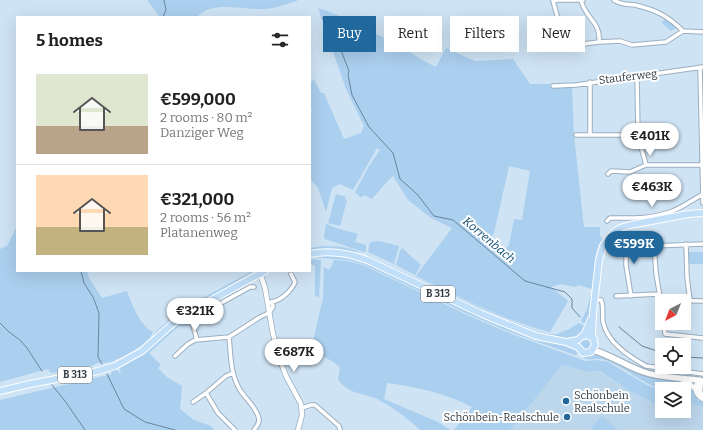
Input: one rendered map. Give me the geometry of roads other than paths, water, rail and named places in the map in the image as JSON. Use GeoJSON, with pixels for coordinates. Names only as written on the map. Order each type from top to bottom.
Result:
{"type":"FeatureCollection","features":[{"type":"Feature","properties":{"kind":"main road"},"geometry":{"type":"LineString","coordinates":[[605,354],[597,346],[592,335],[593,313],[601,252],[607,240],[614,232],[630,224],[688,214],[703,213]]}},
{"type":"Feature","properties":{"kind":"main road","name":"B 313"},"geometry":{"type":"LineString","coordinates":[[311,254],[329,252],[350,254],[367,260],[482,314],[536,336],[566,342],[578,347]]}},
{"type":"Feature","properties":{"kind":"main road","name":"B 313"},"geometry":{"type":"LineString","coordinates":[[0,391],[98,371],[115,366],[142,352],[184,315],[262,272]]}},
{"type":"Feature","properties":{"kind":"main road"},"geometry":{"type":"LineString","coordinates":[[593,313],[584,336],[578,340],[578,347],[581,351],[586,353],[593,350],[605,354],[642,372],[679,379],[701,381]]}},
{"type":"Feature","properties":{"kind":"main road"},"geometry":{"type":"LineString","coordinates":[[584,336],[589,336],[594,341],[593,350]]}},
{"type":"Feature","properties":{"kind":"main road","name":"B 313"},"geometry":{"type":"LineString","coordinates":[[566,342],[578,340]]}},
{"type":"Feature","properties":{"kind":"street"},"geometry":{"type":"LineString","coordinates":[[599,42],[597,27],[583,8],[582,0],[553,1],[563,46],[566,49],[575,45],[599,42],[620,41],[632,45],[666,42],[683,31],[703,32]]}},
{"type":"Feature","properties":{"kind":"street"},"geometry":{"type":"LineString","coordinates":[[614,0],[620,4],[635,5],[660,13],[670,19],[683,31]]}},
{"type":"Feature","properties":{"kind":"street"},"geometry":{"type":"LineString","coordinates":[[702,67],[703,203]]}},
{"type":"Feature","properties":{"kind":"street","name":"Stauferweg"},"geometry":{"type":"LineString","coordinates":[[553,86],[576,85],[702,67]]}},
{"type":"Feature","properties":{"kind":"street"},"geometry":{"type":"LineString","coordinates":[[638,76],[638,135],[646,164]]}},
{"type":"Feature","properties":{"kind":"street"},"geometry":{"type":"LineString","coordinates":[[590,82],[590,135]]}},
{"type":"Feature","properties":{"kind":"street"},"geometry":{"type":"LineString","coordinates":[[576,135],[638,135]]}},
{"type":"Feature","properties":{"kind":"street"},"geometry":{"type":"LineString","coordinates":[[608,174],[611,171],[630,172],[646,164],[702,165]]}},
{"type":"Feature","properties":{"kind":"street"},"geometry":{"type":"LineString","coordinates":[[606,221],[610,218],[647,217],[670,212],[681,208],[703,194]]}},
{"type":"Feature","properties":{"kind":"street"},"geometry":{"type":"LineString","coordinates":[[686,244],[689,294]]}},
{"type":"Feature","properties":{"kind":"street"},"geometry":{"type":"LineString","coordinates":[[631,296],[626,265],[626,251],[654,246],[703,244]]}},
{"type":"Feature","properties":{"kind":"street"},"geometry":{"type":"LineString","coordinates":[[654,246],[659,294]]}},
{"type":"Feature","properties":{"kind":"street"},"geometry":{"type":"LineString","coordinates":[[262,272],[265,288],[270,302],[269,313],[274,339],[281,364],[302,408],[302,415],[298,430]]}},
{"type":"Feature","properties":{"kind":"street"},"geometry":{"type":"LineString","coordinates":[[270,302],[279,299],[293,285],[295,282],[291,274]]}},
{"type":"Feature","properties":{"kind":"street"},"geometry":{"type":"LineString","coordinates":[[197,340],[192,322],[194,318],[250,287],[254,287]]}},
{"type":"Feature","properties":{"kind":"street"},"geometry":{"type":"LineString","coordinates":[[616,296],[655,294]]}},
{"type":"Feature","properties":{"kind":"street"},"geometry":{"type":"LineString","coordinates":[[595,300],[601,300],[603,320],[608,336],[615,344],[638,361],[646,366],[703,374]]}},
{"type":"Feature","properties":{"kind":"street"},"geometry":{"type":"LineString","coordinates":[[691,301],[703,301]]}},
{"type":"Feature","properties":{"kind":"street"},"geometry":{"type":"LineString","coordinates":[[175,356],[190,343],[197,340],[229,337],[260,316],[269,313]]}},
{"type":"Feature","properties":{"kind":"street"},"geometry":{"type":"LineString","coordinates":[[665,330],[665,334],[703,338]]}},
{"type":"Feature","properties":{"kind":"street"},"geometry":{"type":"LineString","coordinates":[[229,337],[233,373],[241,391],[258,416],[258,424],[254,430]]}},
{"type":"Feature","properties":{"kind":"street"},"geometry":{"type":"LineString","coordinates":[[192,402],[206,393],[226,376],[233,373]]}},
{"type":"Feature","properties":{"kind":"street"},"geometry":{"type":"LineString","coordinates":[[679,379],[689,383],[695,389],[697,394],[703,398]]}},
{"type":"Feature","properties":{"kind":"street"},"geometry":{"type":"LineString","coordinates":[[695,389],[696,385],[701,381]]}},
{"type":"Feature","properties":{"kind":"street"},"geometry":{"type":"LineString","coordinates":[[701,381],[700,391],[703,398]]}},
{"type":"Feature","properties":{"kind":"street"},"geometry":{"type":"LineString","coordinates":[[206,393],[212,405],[219,414],[235,430]]}},
{"type":"Feature","properties":{"kind":"street"},"geometry":{"type":"LineString","coordinates":[[302,408],[315,405],[339,426],[340,430]]}},
{"type":"Feature","properties":{"kind":"waterway"},"geometry":{"type":"LineString","coordinates":[[163,16],[166,10],[164,0]]}},
{"type":"Feature","properties":{"kind":"waterway","name":"Korrenbach"},"geometry":{"type":"LineString","coordinates":[[322,18],[334,32],[349,71],[348,75],[352,95],[369,127],[393,153],[400,179],[417,194],[434,216],[453,220],[525,281],[565,292],[572,299],[572,308],[580,317]]}},
{"type":"Feature","properties":{"kind":"waterway"},"geometry":{"type":"LineString","coordinates":[[81,272],[84,283],[93,297],[99,313],[98,357],[102,364]]}},
{"type":"Feature","properties":{"kind":"waterway"},"geometry":{"type":"LineString","coordinates":[[0,323],[20,340],[42,371]]}},
{"type":"Feature","properties":{"kind":"waterway","name":"Korrenbach"},"geometry":{"type":"LineString","coordinates":[[619,327],[642,346],[655,350]]}},
{"type":"Feature","properties":{"kind":"waterway","name":"Korrenbach"},"geometry":{"type":"LineString","coordinates":[[691,357],[703,358]]}},
{"type":"Feature","properties":{"kind":"waterway"},"geometry":{"type":"LineString","coordinates":[[107,374],[124,409],[145,422],[175,430]]}},
{"type":"Feature","properties":{"kind":"waterway"},"geometry":{"type":"LineString","coordinates":[[52,385],[85,430]]}},
{"type":"Feature","properties":{"kind":"place","name":"Schönbein Realschule"},"geometry":{"type":"Point","coordinates":[566,401]}},
{"type":"Feature","properties":{"kind":"place","name":"Schönbein-Realschule"},"geometry":{"type":"Point","coordinates":[567,417]}}]}
